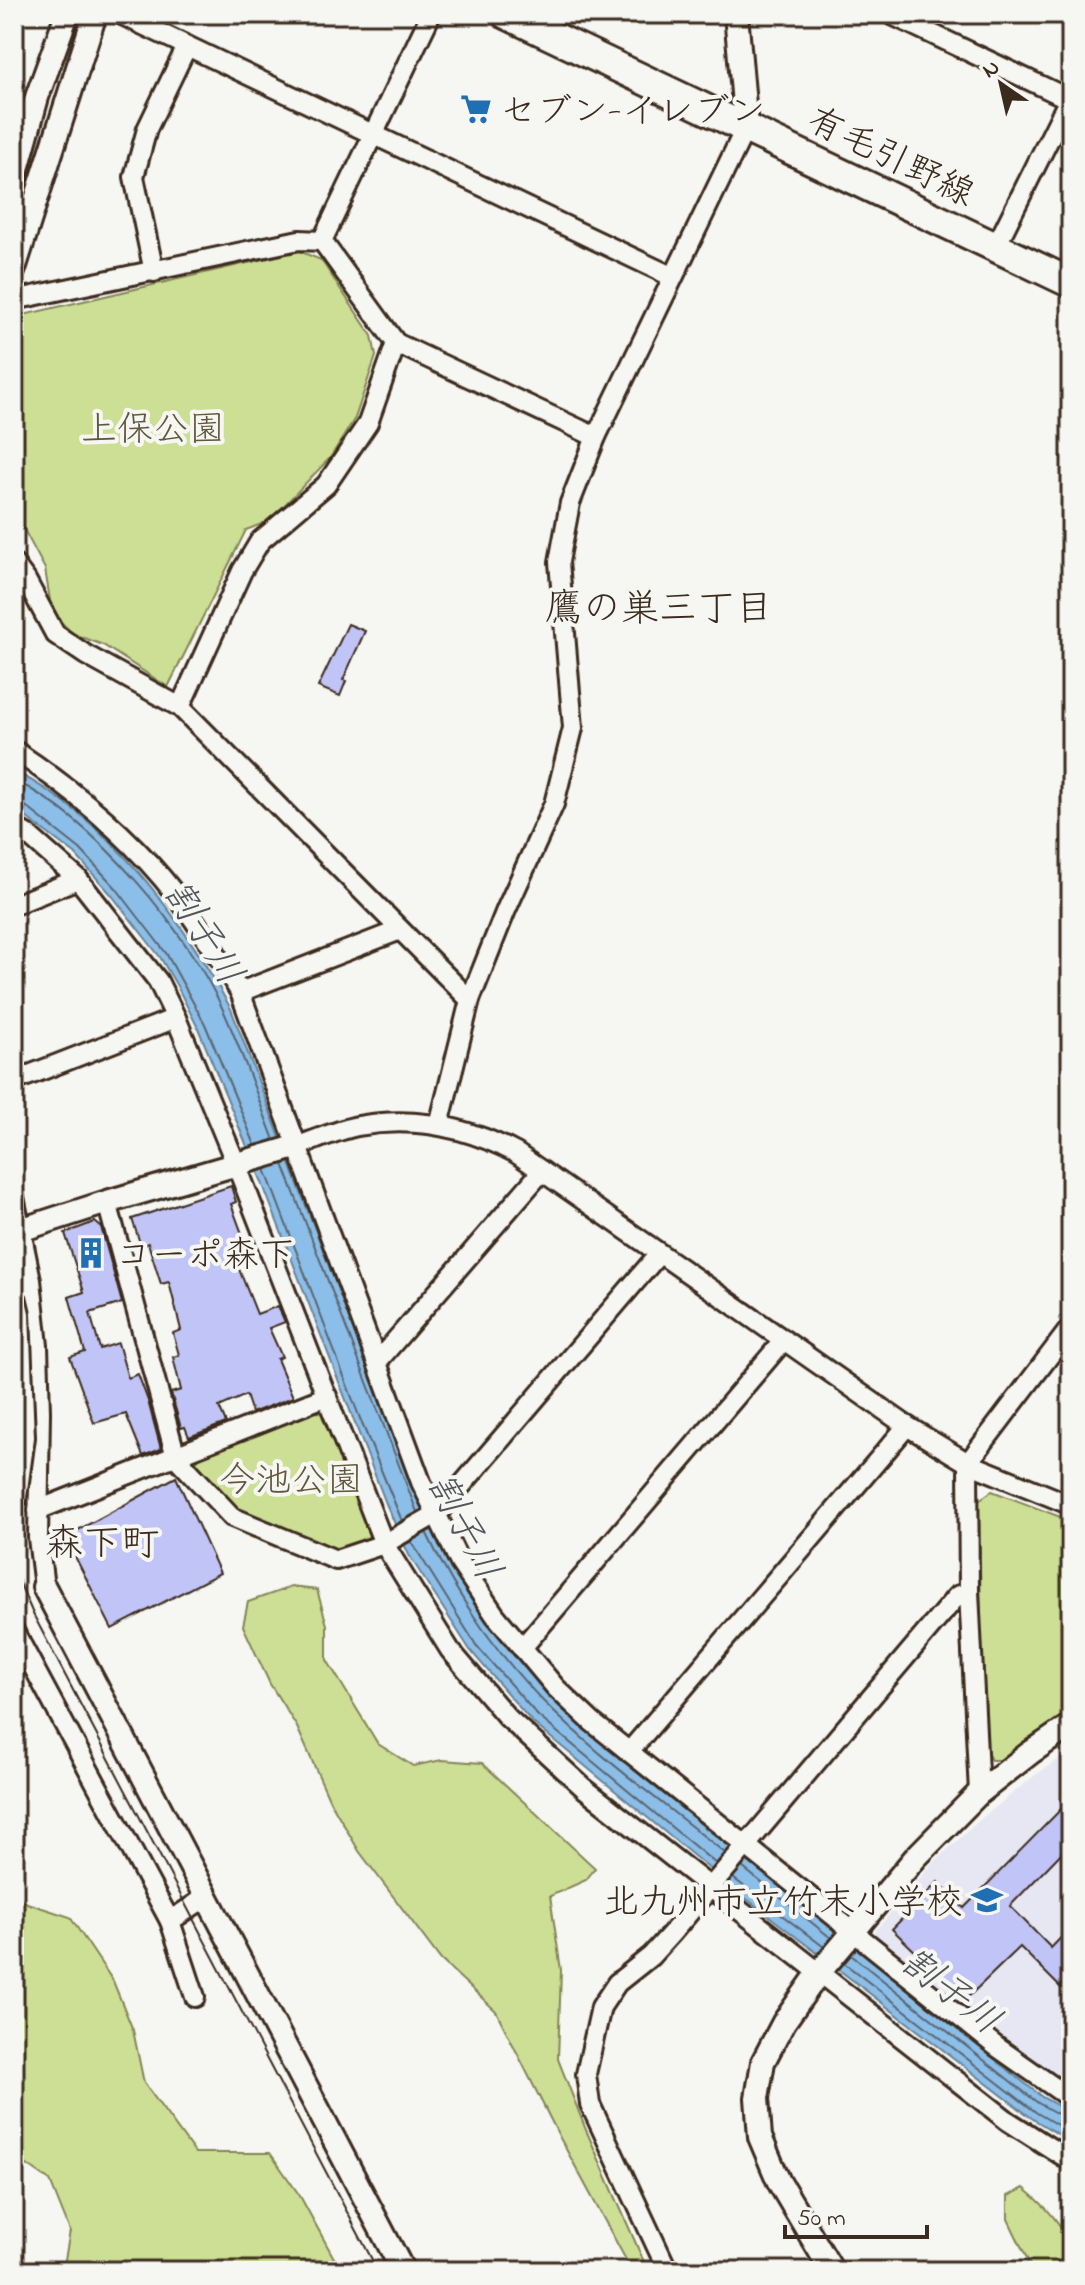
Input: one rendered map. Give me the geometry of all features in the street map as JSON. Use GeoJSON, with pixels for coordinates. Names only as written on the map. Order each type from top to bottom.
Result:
{"type":"FeatureCollection","features":[{"type":"Feature","properties":{"kind":"main road","name":"有毛引野線"},"geometry":{"type":"LineString","coordinates":[[506,14],[1071,283]]}},
{"type":"Feature","properties":{"kind":"street"},"geometry":{"type":"LineString","coordinates":[[14,180],[37,97],[67,14]]}},
{"type":"Feature","properties":{"kind":"street"},"geometry":{"type":"LineString","coordinates":[[14,269],[95,14]]}},
{"type":"Feature","properties":{"kind":"street"},"geometry":{"type":"LineString","coordinates":[[120,14],[673,277]]}},
{"type":"Feature","properties":{"kind":"street"},"geometry":{"type":"LineString","coordinates":[[322,241],[431,14]]}},
{"type":"Feature","properties":{"kind":"street"},"geometry":{"type":"LineString","coordinates":[[439,1125],[470,1000],[554,804],[573,728],[559,562],[570,503],[596,437],[746,127],[736,14]]}},
{"type":"Feature","properties":{"kind":"street"},"geometry":{"type":"LineString","coordinates":[[890,14],[912,19],[1070,97],[996,246]]}},
{"type":"Feature","properties":{"kind":"street"},"geometry":{"type":"LineString","coordinates":[[154,272],[134,177],[147,129],[187,46]]}},
{"type":"Feature","properties":{"kind":"street"},"geometry":{"type":"LineString","coordinates":[[14,300],[299,240],[322,241]]}},
{"type":"Feature","properties":{"kind":"street"},"geometry":{"type":"LineString","coordinates":[[322,241],[396,343],[596,437]]}},
{"type":"Feature","properties":{"kind":"street"},"geometry":{"type":"LineString","coordinates":[[180,707],[242,571],[260,541],[326,485],[368,423],[396,343]]}},
{"type":"Feature","properties":{"kind":"street"},"geometry":{"type":"LineString","coordinates":[[14,564],[55,634],[86,655],[180,707],[470,1000]]}},
{"type":"Feature","properties":{"kind":"street"},"geometry":{"type":"LineString","coordinates":[[14,750],[49,773],[108,822],[162,878],[200,927],[240,992],[421,1482],[460,1563],[495,1615],[556,1688],[592,1722],[852,1933],[997,2047],[1071,2099]]}},
{"type":"Feature","properties":{"kind":"street"},"geometry":{"type":"LineString","coordinates":[[14,827],[28,835],[78,879],[158,981],[241,1162],[327,1396],[387,1542],[450,1650],[507,1717],[584,1788],[713,1884],[1008,2121],[1071,2161]]}},
{"type":"Feature","properties":{"kind":"street"},"geometry":{"type":"LineString","coordinates":[[14,905],[78,879]]}},
{"type":"Feature","properties":{"kind":"street"},"geometry":{"type":"LineString","coordinates":[[240,992],[400,930]]}},
{"type":"Feature","properties":{"kind":"street"},"geometry":{"type":"LineString","coordinates":[[14,1081],[176,1018]]}},
{"type":"Feature","properties":{"kind":"street"},"geometry":{"type":"LineString","coordinates":[[18,1231],[356,1126],[401,1122],[439,1125],[490,1140],[542,1171],[658,1255],[907,1426],[968,1463],[1071,1505]]}},
{"type":"Feature","properties":{"kind":"street"},"geometry":{"type":"LineString","coordinates":[[377,1362],[542,1171]]}},
{"type":"Feature","properties":{"kind":"street"},"geometry":{"type":"LineString","coordinates":[[14,1197],[18,1231],[31,1280],[38,1346],[38,1538],[44,1587]]}},
{"type":"Feature","properties":{"kind":"street"},"geometry":{"type":"LineString","coordinates":[[107,1202],[176,1457],[232,1517],[336,1560],[387,1542],[436,1515],[658,1255]]}},
{"type":"Feature","properties":{"kind":"street"},"geometry":{"type":"LineString","coordinates":[[14,1297],[18,1314],[23,1437],[14,1504]]}},
{"type":"Feature","properties":{"kind":"street"},"geometry":{"type":"LineString","coordinates":[[979,1793],[969,1592],[968,1463],[1071,1327]]}},
{"type":"Feature","properties":{"kind":"street"},"geometry":{"type":"LineString","coordinates":[[522,1648],[784,1340]]}},
{"type":"Feature","properties":{"kind":"street"},"geometry":{"type":"LineString","coordinates":[[38,1510],[327,1396]]}},
{"type":"Feature","properties":{"kind":"street"},"geometry":{"type":"LineString","coordinates":[[629,1752],[907,1426]]}},
{"type":"Feature","properties":{"kind":"street"},"geometry":{"type":"LineString","coordinates":[[14,1477],[44,1587],[403,2271]]}},
{"type":"Feature","properties":{"kind":"street"},"geometry":{"type":"LineString","coordinates":[[668,2271],[590,2104],[586,2074],[601,2007],[617,1983],[651,1956],[957,1596],[969,1592]]}},
{"type":"Feature","properties":{"kind":"street"},"geometry":{"type":"LineString","coordinates":[[14,1631],[170,1921],[195,1997]]}},
{"type":"Feature","properties":{"kind":"street"},"geometry":{"type":"LineString","coordinates":[[14,1669],[23,1649]]}},
{"type":"Feature","properties":{"kind":"street"},"geometry":{"type":"LineString","coordinates":[[832,2271],[779,2182],[760,2137],[757,2098],[763,2062],[784,2022],[821,1970],[916,1857],[979,1793],[1071,1725]]}},
{"type":"Feature","properties":{"kind":"street"},"geometry":{"type":"LineString","coordinates":[[170,1921],[206,1897]]}},
{"type":"Feature","properties":{"kind":"shaded area","name":"北九州市立竹末小学校"},"geometry":{"type":"Polygon","coordinates":[[[1071,1751],[1071,2092],[872,1935],[932,1864],[981,1819],[1071,1751]]]}},
{"type":"Feature","properties":{"kind":"green space","name":"上保公園"},"geometry":{"type":"Polygon","coordinates":[[[299,251],[321,260],[372,336],[376,356],[355,418],[330,458],[269,521],[246,530],[168,687],[103,645],[73,634],[52,613],[45,569],[21,524],[14,522],[14,367],[23,315],[299,251]]]}},
{"type":"Feature","properties":{"kind":"green space","name":"今池公園"},"geometry":{"type":"Polygon","coordinates":[[[314,1411],[324,1414],[371,1532],[367,1539],[341,1551],[245,1517],[195,1464],[201,1455],[314,1411]]]}},
{"type":"Feature","properties":{"kind":"green space"},"geometry":{"type":"Polygon","coordinates":[[[992,1491],[1071,1521],[1071,1713],[1003,1760],[991,1760],[983,1746],[979,1500],[992,1491]]]}},
{"type":"Feature","properties":{"kind":"green space"},"geometry":{"type":"Polygon","coordinates":[[[291,1587],[317,1590],[327,1625],[327,1660],[378,1744],[413,1766],[442,1760],[482,1763],[595,1868],[586,1880],[550,1896],[561,1970],[558,2059],[648,2271],[632,2271],[496,2011],[441,1960],[359,1851],[330,1801],[297,1727],[270,1684],[243,1626],[248,1602],[291,1587]]]}},
{"type":"Feature","properties":{"kind":"green space"},"geometry":{"type":"Polygon","coordinates":[[[14,1892],[27,1903],[70,1917],[113,1981],[133,2030],[144,2083],[195,2153],[270,2153],[300,2196],[341,2271],[63,2271],[70,2231],[50,2181],[14,2156],[14,1892]]]}},
{"type":"Feature","properties":{"kind":"green space"},"geometry":{"type":"Polygon","coordinates":[[[1024,2188],[1062,2229],[1070,2245],[1071,2271],[1034,2271],[1030,2265],[1008,2219],[1008,2196],[1024,2188]]]}},
{"type":"Feature","properties":{"kind":"water"},"geometry":{"type":"Polygon","coordinates":[[[14,771],[49,791],[112,843],[166,906],[231,1009],[414,1489],[463,1584],[505,1645],[559,1706],[629,1766],[1042,2097],[1071,2113],[1071,2142],[1033,2119],[735,1890],[532,1722],[470,1650],[409,1555],[387,1506],[261,1180],[198,1028],[177,986],[160,957],[75,854],[14,808],[14,771]]]}},
{"type":"Feature","properties":{"kind":"building"},"geometry":{"type":"Polygon","coordinates":[[[348,624],[365,631],[343,680],[346,681],[340,696],[318,687],[348,624]]]}},
{"type":"Feature","properties":{"kind":"building"},"geometry":{"type":"Polygon","coordinates":[[[231,1186],[236,1202],[231,1204],[244,1239],[255,1256],[237,1264],[257,1314],[278,1306],[285,1322],[269,1328],[282,1357],[277,1359],[293,1397],[252,1413],[246,1395],[219,1407],[226,1423],[189,1437],[185,1427],[181,1428],[171,1393],[181,1390],[173,1357],[179,1355],[173,1333],[181,1330],[169,1282],[161,1284],[148,1243],[141,1246],[132,1219],[231,1186]]]}},
{"type":"Feature","properties":{"kind":"building"},"geometry":{"type":"Polygon","coordinates":[[[95,1222],[101,1227],[122,1303],[90,1313],[100,1349],[118,1343],[128,1378],[138,1374],[161,1449],[143,1456],[126,1414],[94,1423],[70,1357],[85,1352],[69,1297],[84,1292],[65,1233],[95,1222]]]}},
{"type":"Feature","properties":{"kind":"building"},"geometry":{"type":"Polygon","coordinates":[[[176,1477],[220,1573],[112,1629],[65,1537],[176,1477]]]}},
{"type":"Feature","properties":{"kind":"building"},"geometry":{"type":"Polygon","coordinates":[[[1071,1799],[1071,1843],[1010,1906],[1051,1948],[1071,1927],[1071,1978],[1061,1988],[1020,1947],[965,2000],[892,1929],[938,1882],[964,1908],[1071,1799]]]}},
{"type":"Feature","properties":{"kind":"tram line"},"geometry":{"type":"LineString","coordinates":[[14,23],[16,14]]}},
{"type":"Feature","properties":{"kind":"tram line"},"geometry":{"type":"LineString","coordinates":[[14,1570],[33,1614],[378,2271]]}},
{"type":"Feature","properties":{"kind":"place","name":"セブン-イレブン"},"geometry":{"type":"Point","coordinates":[476,109]}},
{"type":"Feature","properties":{"kind":"place","name":"コーポ森下"},"geometry":{"type":"Point","coordinates":[91,1253]}},
{"type":"Feature","properties":{"kind":"place","name":"北九州市立竹末小学校"},"geometry":{"type":"Point","coordinates":[987,1900]}},
{"type":"Feature","properties":{"kind":"district","name":"鷹の巣三丁目"},"geometry":{"type":"Point","coordinates":[659,607]}},
{"type":"Feature","properties":{"kind":"district","name":"森下町"},"geometry":{"type":"Point","coordinates":[102,1542]}},
{"type":"Feature","properties":{"kind":"water label","name":"割子川"},"geometry":{"type":"Point","coordinates":[205,932]}},
{"type":"Feature","properties":{"kind":"water label","name":"割子川"},"geometry":{"type":"Point","coordinates":[466,1526]}},
{"type":"Feature","properties":{"kind":"water label","name":"割子川"},"geometry":{"type":"Point","coordinates":[952,1990]}}]}
